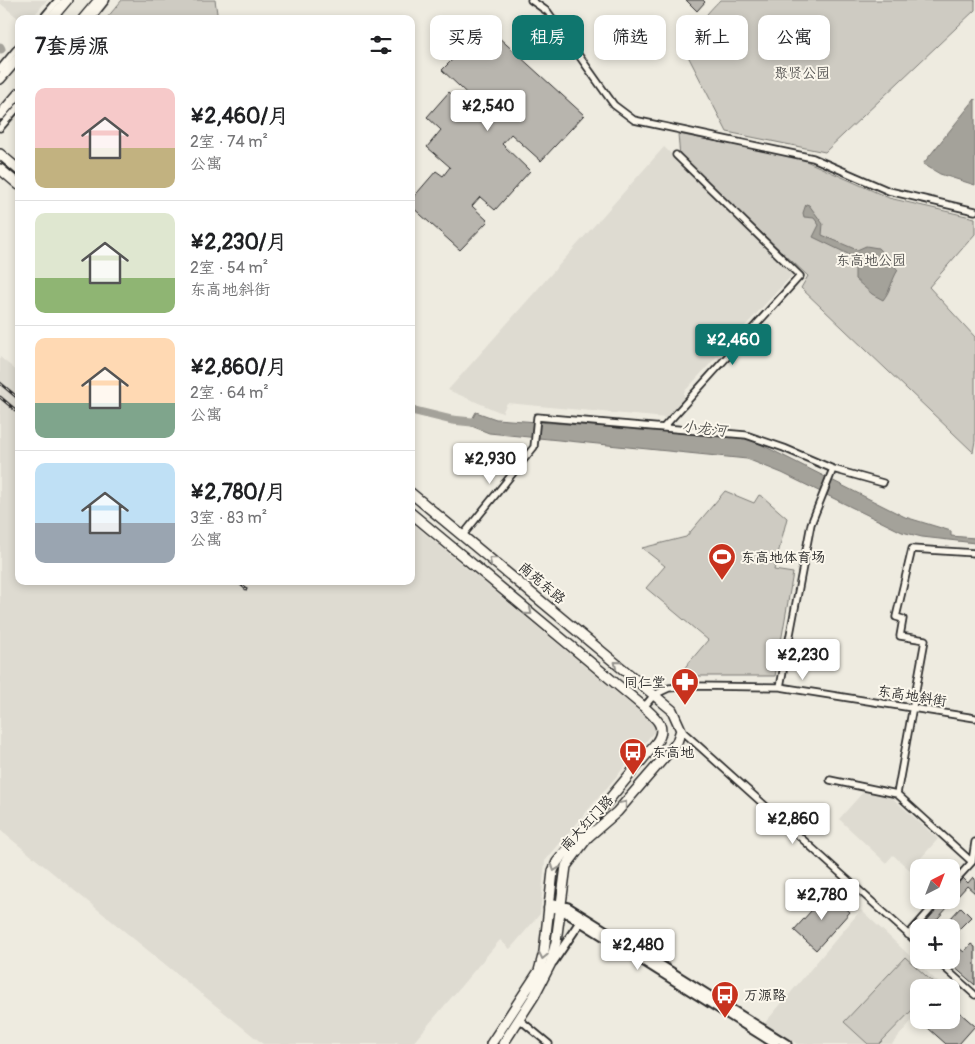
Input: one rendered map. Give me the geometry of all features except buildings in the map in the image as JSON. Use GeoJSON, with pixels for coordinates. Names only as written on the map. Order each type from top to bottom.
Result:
{"type":"FeatureCollection","features":[{"type":"Feature","properties":{"kind":"highway"},"geometry":{"type":"LineString","coordinates":[[54,15],[67,0]]}},
{"type":"Feature","properties":{"kind":"highway"},"geometry":{"type":"LineString","coordinates":[[86,15],[99,0]]}},
{"type":"Feature","properties":{"kind":"highway"},"geometry":{"type":"LineString","coordinates":[[0,79],[15,62]]}},
{"type":"Feature","properties":{"kind":"highway"},"geometry":{"type":"LineString","coordinates":[[0,115],[15,98]]}},
{"type":"Feature","properties":{"kind":"highway"},"geometry":{"type":"LineString","coordinates":[[0,154],[15,167]]}},
{"type":"Feature","properties":{"kind":"highway"},"geometry":{"type":"LineString","coordinates":[[0,169],[15,182]]}},
{"type":"Feature","properties":{"kind":"highway","name":"南苑东路"},"geometry":{"type":"LineString","coordinates":[[415,496],[654,695]]}},
{"type":"Feature","properties":{"kind":"highway"},"geometry":{"type":"LineString","coordinates":[[415,516],[644,707]]}},
{"type":"Feature","properties":{"kind":"highway"},"geometry":{"type":"LineString","coordinates":[[654,695],[672,710],[681,730]]}},
{"type":"Feature","properties":{"kind":"highway","name":"南大红门路"},"geometry":{"type":"LineString","coordinates":[[491,1044],[539,971],[544,952],[553,871],[562,854],[661,736],[662,729],[659,722],[644,707]]}},
{"type":"Feature","properties":{"kind":"highway","name":"南大红门路"},"geometry":{"type":"LineString","coordinates":[[503,1044],[544,978],[552,958],[566,866],[588,837],[617,812],[669,752],[677,742],[681,730]]}},
{"type":"Feature","properties":{"kind":"main road"},"geometry":{"type":"LineString","coordinates":[[548,906],[568,907],[787,1044]]}},
{"type":"Feature","properties":{"kind":"main road"},"geometry":{"type":"LineString","coordinates":[[560,907],[580,922],[775,1044]]}},
{"type":"Feature","properties":{"kind":"main road"},"geometry":{"type":"LineString","coordinates":[[544,978],[580,922]]}},
{"type":"Feature","properties":{"kind":"street"},"geometry":{"type":"LineString","coordinates":[[45,15],[58,0]]}},
{"type":"Feature","properties":{"kind":"street"},"geometry":{"type":"LineString","coordinates":[[94,15],[106,0]]}},
{"type":"Feature","properties":{"kind":"street"},"geometry":{"type":"LineString","coordinates":[[531,0],[548,12],[614,105],[634,120],[813,158],[889,191],[975,212]]}},
{"type":"Feature","properties":{"kind":"street"},"geometry":{"type":"LineString","coordinates":[[0,69],[15,51]]}},
{"type":"Feature","properties":{"kind":"street"},"geometry":{"type":"LineString","coordinates":[[0,128],[15,111]]}},
{"type":"Feature","properties":{"kind":"street"},"geometry":{"type":"LineString","coordinates":[[663,428],[800,276],[676,156]]}},
{"type":"Feature","properties":{"kind":"street"},"geometry":{"type":"LineString","coordinates":[[463,535],[534,447],[537,417],[746,435],[784,448],[832,471],[883,483]]}},
{"type":"Feature","properties":{"kind":"street"},"geometry":{"type":"LineString","coordinates":[[780,688],[810,524],[832,471]]}},
{"type":"Feature","properties":{"kind":"street"},"geometry":{"type":"LineString","coordinates":[[897,794],[925,640],[900,636],[904,618],[896,617],[912,549],[975,553]]}},
{"type":"Feature","properties":{"kind":"street","name":"东高地斜街"},"geometry":{"type":"LineString","coordinates":[[654,695],[669,688],[695,686],[780,688],[975,718]]}},
{"type":"Feature","properties":{"kind":"street"},"geometry":{"type":"LineString","coordinates":[[644,707],[654,695]]}},
{"type":"Feature","properties":{"kind":"street"},"geometry":{"type":"LineString","coordinates":[[681,730],[908,935],[931,909]]}},
{"type":"Feature","properties":{"kind":"street"},"geometry":{"type":"LineString","coordinates":[[830,780],[897,794],[972,862]]}},
{"type":"Feature","properties":{"kind":"street"},"geometry":{"type":"LineString","coordinates":[[960,876],[972,862],[975,842]]}},
{"type":"Feature","properties":{"kind":"street"},"geometry":{"type":"LineString","coordinates":[[946,969],[975,995]]}},
{"type":"Feature","properties":{"kind":"street"},"geometry":{"type":"LineString","coordinates":[[519,1019],[549,1044]]}},
{"type":"Feature","properties":{"kind":"shaded area"},"geometry":{"type":"Polygon","coordinates":[[[0,0],[47,0],[34,15],[15,16],[0,3],[0,0]]]}},
{"type":"Feature","properties":{"kind":"shaded area"},"geometry":{"type":"Polygon","coordinates":[[[975,99],[975,185],[940,174],[923,164],[975,99]]]}},
{"type":"Feature","properties":{"kind":"shaded area"},"geometry":{"type":"Polygon","coordinates":[[[664,147],[794,273],[684,392],[684,401],[666,418],[507,403],[502,413],[448,390],[664,147]]]}},
{"type":"Feature","properties":{"kind":"shaded area"},"geometry":{"type":"Polygon","coordinates":[[[806,204],[809,205],[823,224],[822,235],[857,250],[866,246],[878,248],[898,270],[883,300],[872,294],[855,279],[855,263],[848,254],[813,237],[819,225],[814,218],[804,217],[803,213],[806,204]]]}},
{"type":"Feature","properties":{"kind":"shaded area"},"geometry":{"type":"Polygon","coordinates":[[[0,357],[15,370],[15,585],[415,585],[415,525],[652,722],[655,728],[653,733],[545,861],[540,914],[510,949],[500,940],[412,1044],[399,1044],[396,1042],[394,1044],[263,1044],[0,830],[0,357]]]}},
{"type":"Feature","properties":{"kind":"shaded area"},"geometry":{"type":"Polygon","coordinates":[[[476,412],[496,419],[746,437],[905,517],[951,531],[951,536],[975,538],[975,543],[922,537],[902,532],[782,473],[747,459],[489,433],[469,425],[476,412]]]}},
{"type":"Feature","properties":{"kind":"shaded area"},"geometry":{"type":"Polygon","coordinates":[[[865,790],[888,794],[938,839],[920,859],[910,859],[910,870],[893,855],[886,863],[839,819],[865,790]]]}},
{"type":"Feature","properties":{"kind":"shaded area"},"geometry":{"type":"Polygon","coordinates":[[[861,910],[910,956],[910,969],[924,969],[935,979],[910,979],[910,1023],[892,1044],[797,1044],[764,1024],[861,910]]]}},
{"type":"Feature","properties":{"kind":"green space"},"geometry":{"type":"Polygon","coordinates":[[[122,0],[215,0],[217,13],[216,15],[109,15],[122,0]]]}},
{"type":"Feature","properties":{"kind":"green space","name":"聚贤公园"},"geometry":{"type":"Polygon","coordinates":[[[720,0],[975,0],[975,10],[825,152],[727,132],[690,60],[748,60],[748,15],[707,15],[720,0]]]}},
{"type":"Feature","properties":{"kind":"green space","name":"东高地公园"},"geometry":{"type":"Polygon","coordinates":[[[678,134],[797,157],[889,198],[975,218],[975,234],[929,287],[975,337],[975,441],[973,452],[801,288],[808,276],[680,157],[678,134]]]}},
{"type":"Feature","properties":{"kind":"green space","name":"东高地体育场"},"geometry":{"type":"Polygon","coordinates":[[[725,491],[754,503],[759,495],[787,518],[774,570],[793,573],[775,676],[687,676],[681,672],[708,640],[646,588],[665,566],[642,548],[686,537],[725,491]]]}},
{"type":"Feature","properties":{"kind":"green space"},"geometry":{"type":"Polygon","coordinates":[[[905,957],[910,962],[910,969],[918,969],[929,979],[910,979],[910,1012],[879,1044],[868,1044],[844,1022],[905,957]]]}},
{"type":"Feature","properties":{"kind":"waterway","name":"小龙河"},"geometry":{"type":"LineString","coordinates":[[415,411],[452,420],[482,423]]}},
{"type":"Feature","properties":{"kind":"railway"},"geometry":{"type":"LineString","coordinates":[[0,383],[15,396]]}},
{"type":"Feature","properties":{"kind":"railway"},"geometry":{"type":"LineString","coordinates":[[0,397],[15,410]]}},
{"type":"Feature","properties":{"kind":"railway"},"geometry":{"type":"LineString","coordinates":[[242,585],[246,589]]}},
{"type":"Feature","properties":{"kind":"place","name":"东高地体育场"},"geometry":{"type":"Point","coordinates":[722,581]}},
{"type":"Feature","properties":{"kind":"place","name":"同仁堂"},"geometry":{"type":"Point","coordinates":[685,706]}},
{"type":"Feature","properties":{"kind":"place","name":"东高地"},"geometry":{"type":"Point","coordinates":[633,776]}},
{"type":"Feature","properties":{"kind":"place","name":"万源路"},"geometry":{"type":"Point","coordinates":[725,1019]}}]}
